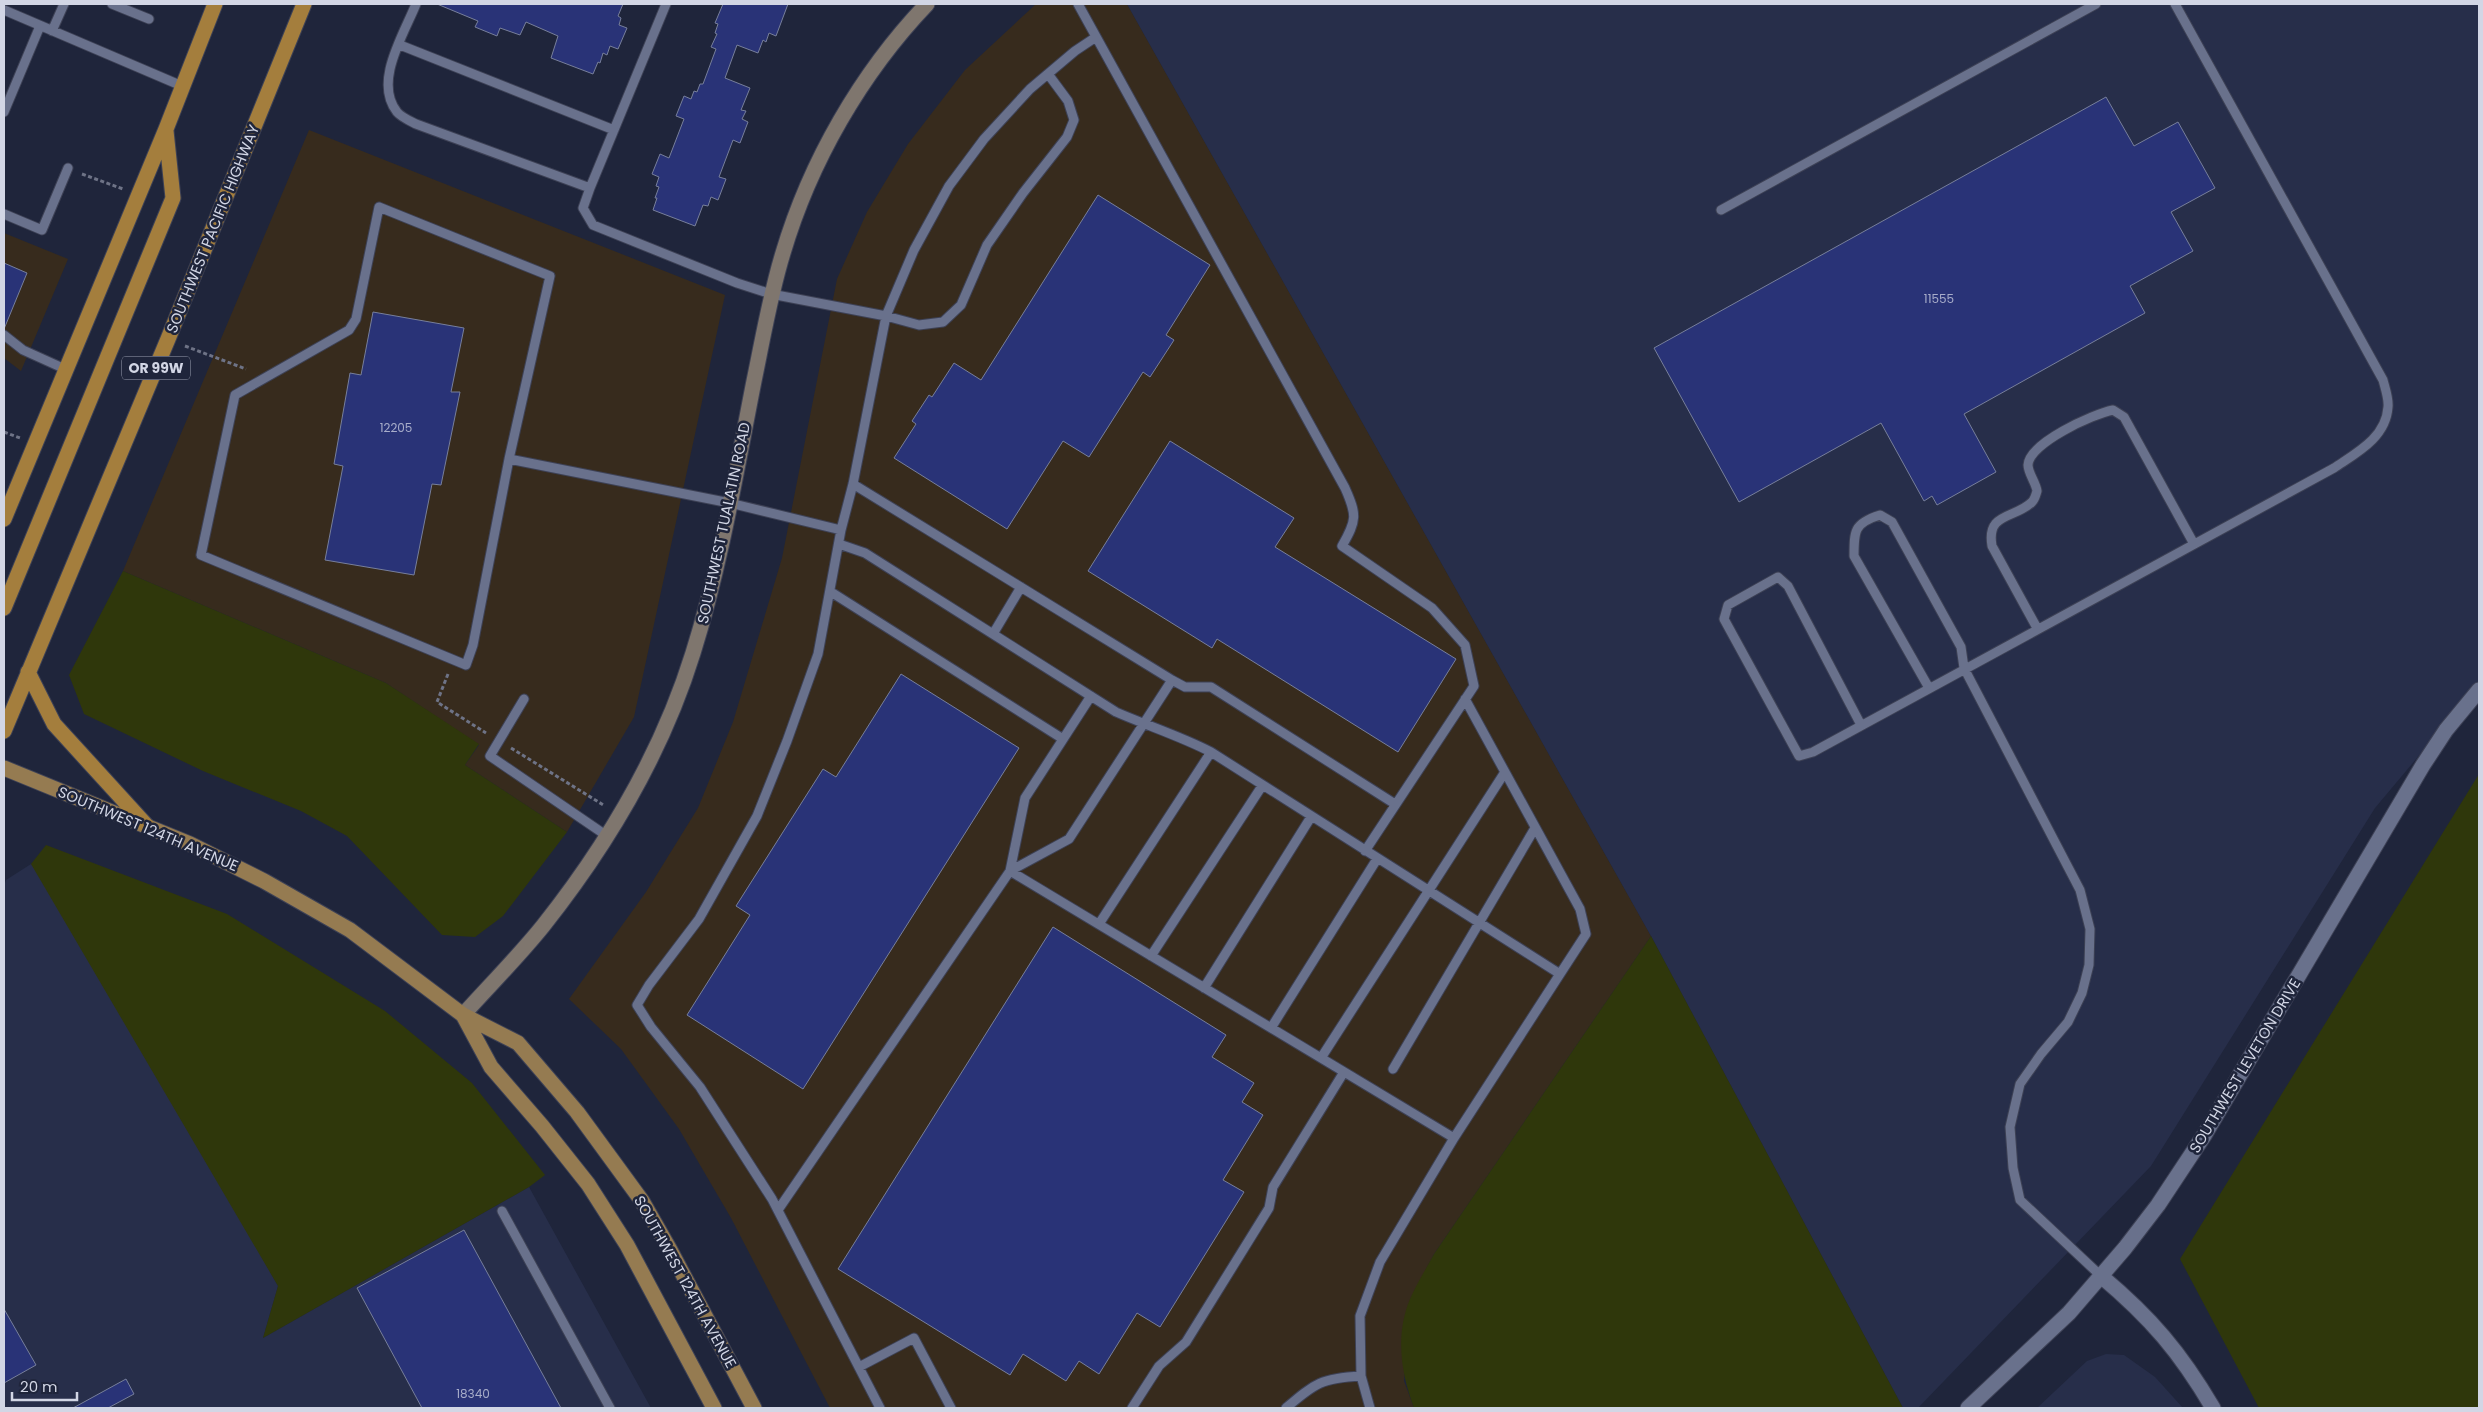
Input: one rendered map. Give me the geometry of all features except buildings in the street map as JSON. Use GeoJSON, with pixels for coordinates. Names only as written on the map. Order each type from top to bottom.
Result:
{"type":"FeatureCollection","features":[{"type":"Feature","properties":{"kind":"highway"},"geometry":{"type":"LineString","coordinates":[[5,512],[166,129],[215,4]]}},
{"type":"Feature","properties":{"kind":"highway","name":"SOUTHWEST PACIFIC HIGHWAY"},"geometry":{"type":"LineString","coordinates":[[4,731],[168,339],[304,4]]}},
{"type":"Feature","properties":{"kind":"highway"},"geometry":{"type":"LineString","coordinates":[[4,608],[173,198],[166,129]]}},
{"type":"Feature","properties":{"kind":"highway"},"geometry":{"type":"LineString","coordinates":[[28,672],[54,724],[147,826]]}},
{"type":"Feature","properties":{"kind":"main road","name":"SOUTHWEST TUALATIN ROAD"},"geometry":{"type":"LineString","coordinates":[[463,1015],[540,929],[607,836],[642,775],[677,698],[693,655],[707,604],[730,503],[771,294],[783,250],[821,157],[846,111],[871,74],[927,4]]}},
{"type":"Feature","properties":{"kind":"main road","name":"SOUTHWEST 124TH AVENUE"},"geometry":{"type":"LineString","coordinates":[[4,768],[147,826],[234,865],[321,912],[389,958],[463,1015],[518,1043],[577,1112],[642,1201],[754,1408]]}},
{"type":"Feature","properties":{"kind":"main road","name":"SOUTHWEST 124TH AVENUE"},"geometry":{"type":"LineString","coordinates":[[463,1015],[491,1066],[588,1184],[627,1245],[714,1408]]}},
{"type":"Feature","properties":{"kind":"street","name":"SOUTHWEST LEVETON DRIVE"},"geometry":{"type":"LineString","coordinates":[[1968,1408],[2069,1313],[2153,1212],[2186,1165],[2423,765],[2446,730],[2479,690]]}},
{"type":"Feature","properties":{"kind":"street"},"geometry":{"type":"LineString","coordinates":[[2101,1276],[2153,1322],[2184,1360],[2213,1408]]}},
{"type":"Feature","properties":{"kind":"lane"},"geometry":{"type":"LineString","coordinates":[[52,31],[64,4]]}},
{"type":"Feature","properties":{"kind":"lane"},"geometry":{"type":"LineString","coordinates":[[112,4],[149,19]]}},
{"type":"Feature","properties":{"kind":"lane"},"geometry":{"type":"LineString","coordinates":[[416,4],[387,76],[387,93],[397,112],[416,124],[590,188]]}},
{"type":"Feature","properties":{"kind":"lane"},"geometry":{"type":"LineString","coordinates":[[666,4],[583,208],[593,225],[737,283],[771,294],[886,316],[919,325],[943,322],[961,305],[987,245],[1023,193],[1067,137],[1074,120],[1071,110],[1068,101],[1048,74]]}},
{"type":"Feature","properties":{"kind":"lane"},"geometry":{"type":"LineString","coordinates":[[1078,4],[1345,488],[1353,505],[1354,524],[1342,546],[1432,608],[1465,645],[1474,686],[1365,851]]}},
{"type":"Feature","properties":{"kind":"lane"},"geometry":{"type":"LineString","coordinates":[[1722,210],[2096,4]]}},
{"type":"Feature","properties":{"kind":"lane"},"geometry":{"type":"LineString","coordinates":[[1861,725],[1788,586],[1778,577],[1728,605],[1724,619],[1799,756],[1813,752],[2037,628],[2334,468],[2366,446],[2380,432],[2388,406],[2383,380],[2175,4]]}},
{"type":"Feature","properties":{"kind":"lane"},"geometry":{"type":"LineString","coordinates":[[4,10],[182,86]]}},
{"type":"Feature","properties":{"kind":"lane"},"geometry":{"type":"LineString","coordinates":[[4,112],[40,26]]}},
{"type":"Feature","properties":{"kind":"lane"},"geometry":{"type":"LineString","coordinates":[[880,1408],[778,1210],[700,1087],[651,1027],[637,1005],[649,985],[699,919],[757,816],[818,654],[841,530],[853,484],[886,316],[914,250],[950,186],[984,139],[1030,89],[1075,51],[1096,37]]}},
{"type":"Feature","properties":{"kind":"lane"},"geometry":{"type":"LineString","coordinates":[[400,44],[614,130]]}},
{"type":"Feature","properties":{"kind":"lane"},"geometry":{"type":"LineString","coordinates":[[4,214],[42,230],[68,168]]}},
{"type":"Feature","properties":{"kind":"lane"},"geometry":{"type":"LineString","coordinates":[[378,206],[550,276],[509,459],[473,645],[466,665],[201,555],[235,395],[349,330],[356,319],[378,206]]}},
{"type":"Feature","properties":{"kind":"lane"},"geometry":{"type":"LineString","coordinates":[[4,335],[23,350],[64,368]]}},
{"type":"Feature","properties":{"kind":"lane"},"geometry":{"type":"LineString","coordinates":[[2037,628],[1992,546],[1990,533],[1996,522],[2033,501],[2038,491],[2028,467],[2031,454],[2041,445],[2100,412],[2113,410],[2124,417],[2194,544]]}},
{"type":"Feature","properties":{"kind":"lane"},"geometry":{"type":"LineString","coordinates":[[509,459],[730,503],[841,530]]}},
{"type":"Feature","properties":{"kind":"lane"},"geometry":{"type":"LineString","coordinates":[[853,484],[1172,680],[1185,687],[1211,687],[1395,804]]}},
{"type":"Feature","properties":{"kind":"lane"},"geometry":{"type":"LineString","coordinates":[[1929,688],[1854,556],[1854,532],[1865,520],[1880,515],[1892,522],[1961,647],[1964,668],[2080,890],[2090,929],[2089,965],[2082,993],[2068,1022],[2041,1054],[2020,1084],[2010,1127],[2013,1168],[2020,1200],[2101,1276]]}},
{"type":"Feature","properties":{"kind":"lane"},"geometry":{"type":"LineString","coordinates":[[839,544],[865,553],[1116,712],[1144,724],[1178,735],[1211,752],[1560,974]]}},
{"type":"Feature","properties":{"kind":"lane"},"geometry":{"type":"LineString","coordinates":[[993,634],[1021,587]]}},
{"type":"Feature","properties":{"kind":"lane"},"geometry":{"type":"LineString","coordinates":[[831,592],[1064,738]]}},
{"type":"Feature","properties":{"kind":"lane"},"geometry":{"type":"LineString","coordinates":[[1010,871],[1069,839],[1172,680]]}},
{"type":"Feature","properties":{"kind":"lane"},"geometry":{"type":"LineString","coordinates":[[778,1210],[1010,871],[1025,798],[1091,696]]}},
{"type":"Feature","properties":{"kind":"lane"},"geometry":{"type":"LineString","coordinates":[[524,699],[490,756],[607,836]]}},
{"type":"Feature","properties":{"kind":"lane"},"geometry":{"type":"LineString","coordinates":[[1370,1408],[1361,1376],[1360,1316],[1380,1262],[1454,1138],[1586,934],[1580,909],[1465,699]]}},
{"type":"Feature","properties":{"kind":"lane"},"geometry":{"type":"LineString","coordinates":[[1099,924],[1211,752]]}},
{"type":"Feature","properties":{"kind":"lane"},"geometry":{"type":"LineString","coordinates":[[1321,1058],[1505,772]]}},
{"type":"Feature","properties":{"kind":"lane"},"geometry":{"type":"LineString","coordinates":[[1151,956],[1262,786]]}},
{"type":"Feature","properties":{"kind":"lane"},"geometry":{"type":"LineString","coordinates":[[1204,988],[1311,817]]}},
{"type":"Feature","properties":{"kind":"lane"},"geometry":{"type":"LineString","coordinates":[[1393,1069],[1536,828]]}},
{"type":"Feature","properties":{"kind":"lane"},"geometry":{"type":"LineString","coordinates":[[1271,1028],[1377,859]]}},
{"type":"Feature","properties":{"kind":"lane"},"geometry":{"type":"LineString","coordinates":[[1010,871],[1454,1138]]}},
{"type":"Feature","properties":{"kind":"lane"},"geometry":{"type":"LineString","coordinates":[[1132,1408],[1159,1366],[1186,1342],[1269,1208],[1273,1187],[1344,1072]]}},
{"type":"Feature","properties":{"kind":"lane"},"geometry":{"type":"LineString","coordinates":[[502,1211],[610,1408]]}},
{"type":"Feature","properties":{"kind":"lane"},"geometry":{"type":"LineString","coordinates":[[859,1367],[914,1338],[951,1408]]}},
{"type":"Feature","properties":{"kind":"lane"},"geometry":{"type":"LineString","coordinates":[[1286,1408],[1306,1391],[1330,1378],[1361,1376]]}},
{"type":"Feature","properties":{"kind":"path"},"geometry":{"type":"LineString","coordinates":[[68,168],[138,195]]}},
{"type":"Feature","properties":{"kind":"path"},"geometry":{"type":"LineString","coordinates":[[168,339],[245,370],[256,363],[263,379]]}},
{"type":"Feature","properties":{"kind":"shaded area"},"geometry":{"type":"Polygon","coordinates":[[[1036,4],[1127,4],[1651,936],[1434,1254],[1410,1300],[1404,1381],[1414,1408],[830,1408],[731,1218],[679,1129],[621,1049],[569,999],[646,892],[698,808],[733,722],[782,558],[837,279],[867,212],[908,144],[965,70],[1036,4]]]}},
{"type":"Feature","properties":{"kind":"shaded area"},"geometry":{"type":"Polygon","coordinates":[[[1127,4],[2479,4],[2479,684],[2375,808],[2151,1166],[1918,1408],[1903,1408],[1651,936],[1127,4]]]}},
{"type":"Feature","properties":{"kind":"shaded area"},"geometry":{"type":"Polygon","coordinates":[[[309,130],[725,295],[634,717],[567,832],[465,765],[479,745],[386,683],[123,571],[309,130]]]}},
{"type":"Feature","properties":{"kind":"shaded area"},"geometry":{"type":"Polygon","coordinates":[[[4,233],[68,259],[21,371],[4,358],[4,233]]]}},
{"type":"Feature","properties":{"kind":"shaded area"},"geometry":{"type":"Polygon","coordinates":[[[31,864],[47,874],[278,1286],[263,1338],[529,1187],[651,1408],[4,1408],[4,886],[6,880],[31,864]]]}},
{"type":"Feature","properties":{"kind":"shaded area"},"geometry":{"type":"Polygon","coordinates":[[[2106,1354],[2124,1355],[2155,1377],[2183,1408],[2037,1408],[2087,1361],[2106,1354]]]}},
{"type":"Feature","properties":{"kind":"green space"},"geometry":{"type":"Polygon","coordinates":[[[123,571],[386,683],[479,744],[465,765],[567,832],[503,916],[475,937],[442,935],[347,836],[301,811],[203,771],[84,714],[69,675],[123,571]]]}},
{"type":"Feature","properties":{"kind":"green space"},"geometry":{"type":"Polygon","coordinates":[[[2479,774],[2479,1408],[2259,1408],[2180,1259],[2479,774]]]}},
{"type":"Feature","properties":{"kind":"green space"},"geometry":{"type":"Polygon","coordinates":[[[46,845],[227,914],[385,1011],[472,1083],[545,1175],[529,1187],[263,1338],[278,1286],[31,864],[46,845]]]}},
{"type":"Feature","properties":{"kind":"green space"},"geometry":{"type":"Polygon","coordinates":[[[1651,936],[1903,1408],[1414,1408],[1403,1368],[1401,1340],[1405,1313],[1416,1287],[1434,1254],[1651,936]]]}}]}
